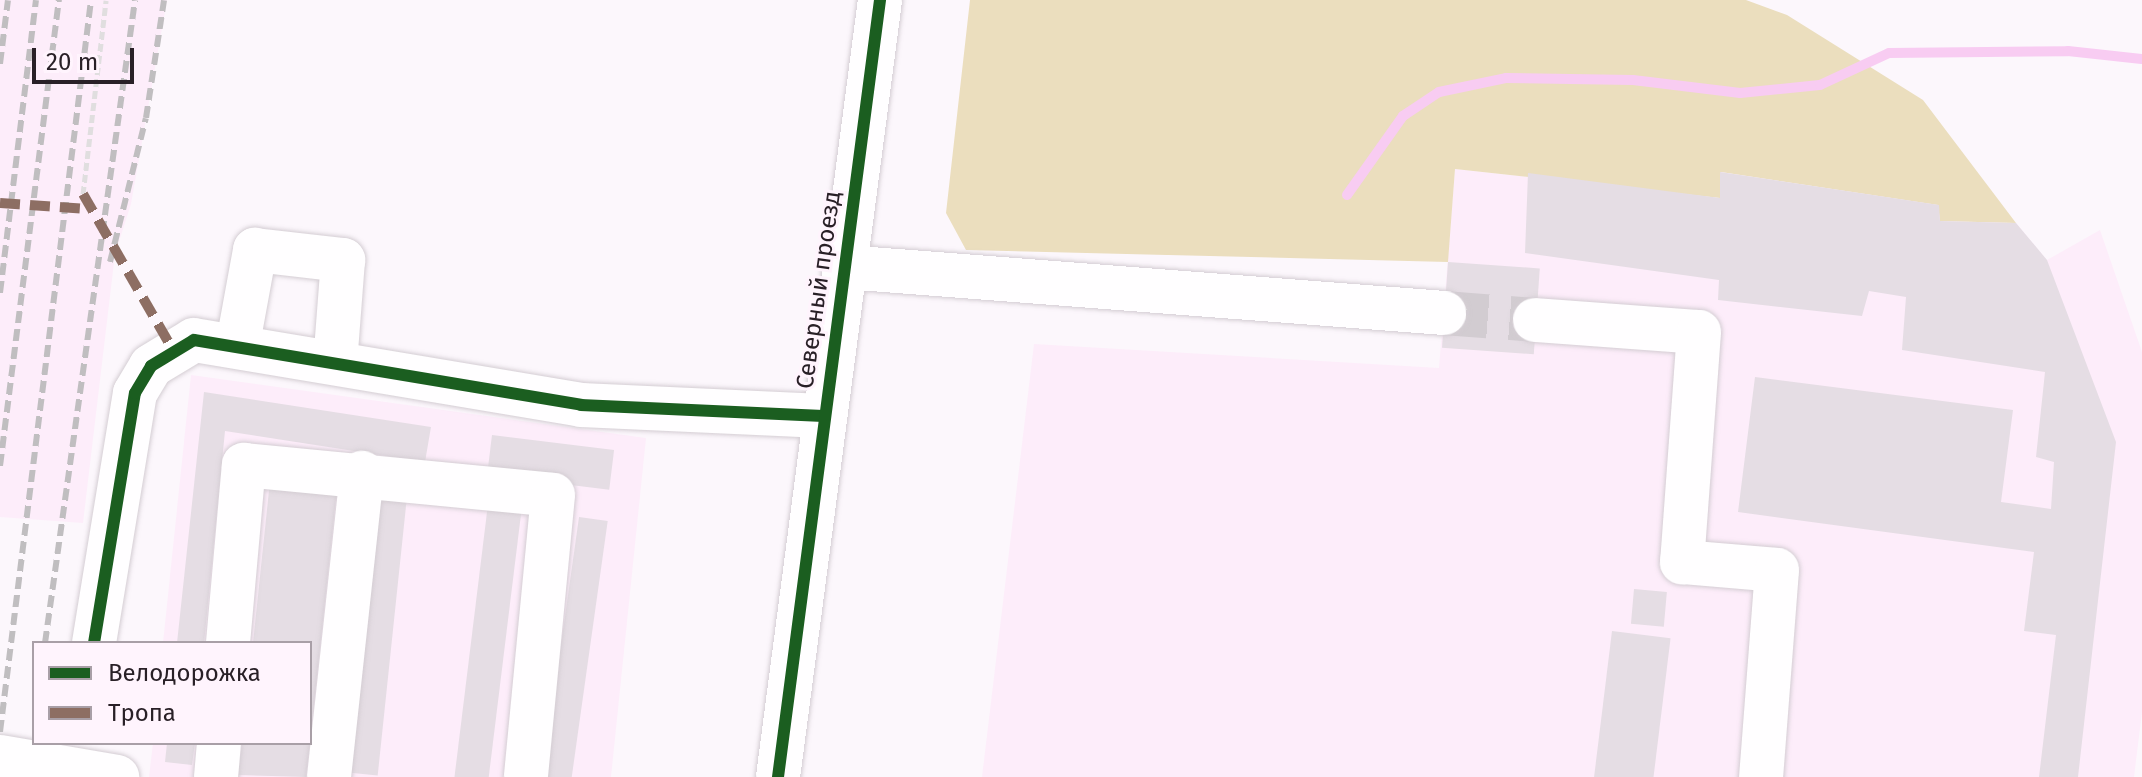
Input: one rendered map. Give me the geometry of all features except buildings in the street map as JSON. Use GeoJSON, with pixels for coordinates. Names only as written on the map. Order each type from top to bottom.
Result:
{"type":"FeatureCollection","features":[{"type":"Feature","properties":{"kind":"street","name":"Северный проезд"},"geometry":{"type":"LineString","coordinates":[[778,777],[880,0]]}},
{"type":"Feature","properties":{"kind":"street"},"geometry":{"type":"LineString","coordinates":[[238,343],[255,250],[343,260],[335,363]]}},
{"type":"Feature","properties":{"kind":"street"},"geometry":{"type":"LineString","coordinates":[[845,267],[1444,313]]}},
{"type":"Feature","properties":{"kind":"street"},"geometry":{"type":"LineString","coordinates":[[1535,320],[1699,332],[1682,562],[1777,570],[1761,777]]}},
{"type":"Feature","properties":{"kind":"street"},"geometry":{"type":"LineString","coordinates":[[94,641],[135,393],[172,348],[194,340],[238,343],[335,363],[581,405],[823,416]]}},
{"type":"Feature","properties":{"kind":"street"},"geometry":{"type":"LineString","coordinates":[[228,641],[244,465],[362,473],[553,495],[526,777]]}},
{"type":"Feature","properties":{"kind":"street"},"geometry":{"type":"LineString","coordinates":[[329,777],[362,473]]}},
{"type":"Feature","properties":{"kind":"street"},"geometry":{"type":"LineString","coordinates":[[216,777],[219,745]]}},
{"type":"Feature","properties":{"kind":"street"},"geometry":{"type":"LineString","coordinates":[[0,757],[78,762],[117,777]]}},
{"type":"Feature","properties":{"kind":"path"},"geometry":{"type":"LineString","coordinates":[[83,194],[106,0]]}},
{"type":"Feature","properties":{"kind":"shaded area"},"geometry":{"type":"Polygon","coordinates":[[[0,0],[167,0],[131,204],[115,254],[83,523],[0,517],[0,0]]]}},
{"type":"Feature","properties":{"kind":"shaded area"},"geometry":{"type":"Polygon","coordinates":[[[970,0],[1746,0],[1787,15],[1923,100],[2016,223],[1940,221],[1938,205],[1721,172],[1720,198],[1455,169],[1448,262],[966,250],[946,213],[970,0]]]}},
{"type":"Feature","properties":{"kind":"shaded area"},"geometry":{"type":"Polygon","coordinates":[[[1455,169],[1719,198],[1720,172],[1939,205],[1940,221],[2016,223],[2047,260],[2100,230],[2142,352],[2142,712],[2134,777],[982,777],[1034,344],[1439,368],[1455,169]]]}},
{"type":"Feature","properties":{"kind":"shaded area"},"geometry":{"type":"Polygon","coordinates":[[[191,375],[646,438],[611,777],[149,777],[153,745],[312,745],[312,641],[163,641],[191,375]]]}},
{"type":"Feature","properties":{"kind":"waterway"},"geometry":{"type":"LineString","coordinates":[[1347,195],[1403,116],[1439,92],[1506,78],[1633,80],[1740,93],[1820,85],[1889,53],[2068,51],[2142,59]]}},
{"type":"Feature","properties":{"kind":"tunnel"},"geometry":{"type":"LineString","coordinates":[[1444,313],[1535,320]]}},
{"type":"Feature","properties":{"kind":"railway"},"geometry":{"type":"LineString","coordinates":[[0,64],[8,0]]}},
{"type":"Feature","properties":{"kind":"railway"},"geometry":{"type":"LineString","coordinates":[[0,293],[36,0]]}},
{"type":"Feature","properties":{"kind":"railway"},"geometry":{"type":"LineString","coordinates":[[0,466],[59,0]]}},
{"type":"Feature","properties":{"kind":"railway"},"geometry":{"type":"LineString","coordinates":[[0,732],[91,0]]}},
{"type":"Feature","properties":{"kind":"railway"},"geometry":{"type":"LineString","coordinates":[[45,641],[135,0]]}},
{"type":"Feature","properties":{"kind":"railway"},"geometry":{"type":"LineString","coordinates":[[110,262],[146,118],[164,0]]}},
{"type":"Feature","properties":{"kind":"marked path"},"geometry":{"type":"LineString","coordinates":[[83,194],[172,348]]}},
{"type":"Feature","properties":{"kind":"marked path"},"geometry":{"type":"LineString","coordinates":[[0,203],[88,209]]}},
{"type":"Feature","properties":{"kind":"cycle path"},"geometry":{"type":"LineString","coordinates":[[778,777],[880,0]]}},
{"type":"Feature","properties":{"kind":"cycle path"},"geometry":{"type":"LineString","coordinates":[[94,641],[135,393],[151,366],[194,340],[581,405],[823,416]]}}]}
